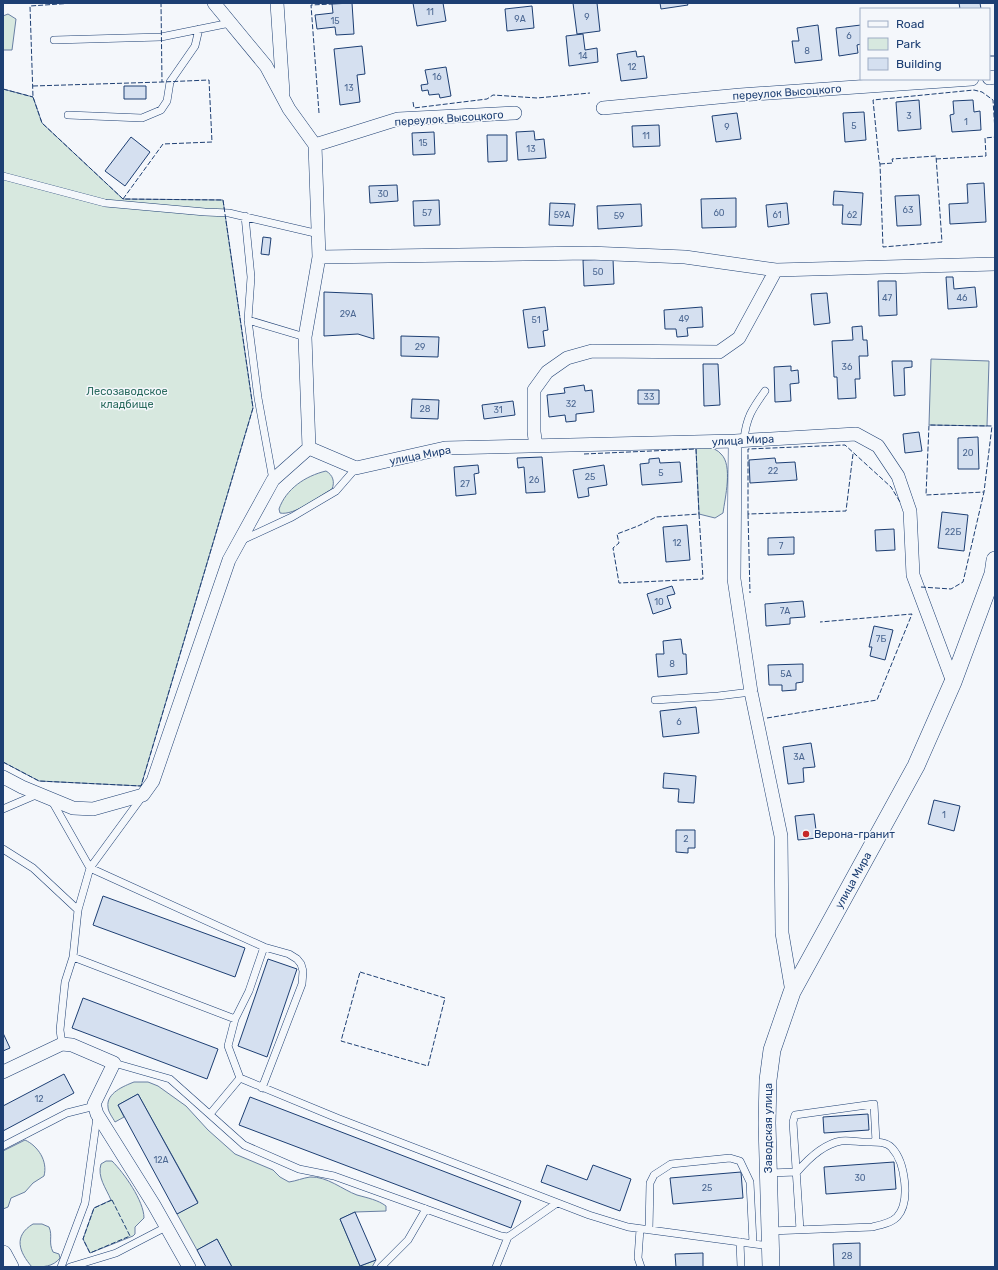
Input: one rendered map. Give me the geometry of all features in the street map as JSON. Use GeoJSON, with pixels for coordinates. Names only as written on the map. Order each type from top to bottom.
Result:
{"type":"FeatureCollection","features":[{"type":"Feature","properties":{"kind":"street"},"geometry":{"type":"LineString","coordinates":[[214,3],[266,66],[283,97],[315,145],[319,257],[305,337],[309,448]]}},
{"type":"Feature","properties":{"kind":"street"},"geometry":{"type":"LineString","coordinates":[[277,3],[283,97]]}},
{"type":"Feature","properties":{"kind":"street","name":"переулок Высоцкого"},"geometry":{"type":"LineString","coordinates":[[603,108],[740,95],[958,80]]}},
{"type":"Feature","properties":{"kind":"street","name":"переулок Высоцкого"},"geometry":{"type":"LineString","coordinates":[[315,145],[398,119],[515,113]]}},
{"type":"Feature","properties":{"kind":"street"},"geometry":{"type":"LineString","coordinates":[[319,257],[589,252],[685,257],[776,270],[995,264]]}},
{"type":"Feature","properties":{"kind":"street"},"geometry":{"type":"LineString","coordinates":[[536,446],[534,432],[534,390],[547,372],[567,358],[592,351],[718,352],[739,338],[776,270]]}},
{"type":"Feature","properties":{"kind":"street","name":"улица Мира"},"geometry":{"type":"LineString","coordinates":[[356,468],[445,448],[739,440],[856,434],[878,446],[898,476],[910,511],[913,575],[953,682]]}},
{"type":"Feature","properties":{"kind":"street"},"geometry":{"type":"LineString","coordinates":[[739,440],[734,579],[751,692],[781,836],[782,933],[792,992]]}},
{"type":"Feature","properties":{"kind":"street"},"geometry":{"type":"LineString","coordinates":[[3,777],[72,808],[93,809],[143,795],[153,782],[229,560],[273,480],[309,448]]}},
{"type":"Feature","properties":{"kind":"street"},"geometry":{"type":"LineString","coordinates":[[309,448],[356,468]]}},
{"type":"Feature","properties":{"kind":"street","name":"улица Мира"},"geometry":{"type":"LineString","coordinates":[[792,992],[916,766],[953,682],[993,574],[995,560]]}},
{"type":"Feature","properties":{"kind":"street","name":"Заводская улица"},"geometry":{"type":"LineString","coordinates":[[771,1267],[767,1174],[768,1080],[772,1050],[792,992]]}},
{"type":"Feature","properties":{"kind":"street"},"geometry":{"type":"LineString","coordinates":[[3,1072],[62,1044],[72,1044],[114,1063],[94,1104],[96,1110],[189,1267]]}},
{"type":"Feature","properties":{"kind":"street"},"geometry":{"type":"LineString","coordinates":[[3,1254],[10,1267]]}},
{"type":"Feature","properties":{"kind":"lane"},"geometry":{"type":"LineString","coordinates":[[54,40],[161,37],[230,23]]}},
{"type":"Feature","properties":{"kind":"lane"},"geometry":{"type":"LineString","coordinates":[[68,115],[142,118],[161,110],[167,101],[170,82],[196,46],[199,29]]}},
{"type":"Feature","properties":{"kind":"lane"},"geometry":{"type":"LineString","coordinates":[[3,176],[105,203],[229,213],[318,234]]}},
{"type":"Feature","properties":{"kind":"lane"},"geometry":{"type":"LineString","coordinates":[[245,216],[251,277],[248,320],[258,398],[273,480]]}},
{"type":"Feature","properties":{"kind":"lane"},"geometry":{"type":"LineString","coordinates":[[248,320],[305,337]]}},
{"type":"Feature","properties":{"kind":"lane"},"geometry":{"type":"LineString","coordinates":[[739,440],[749,414],[765,391]]}},
{"type":"Feature","properties":{"kind":"lane"},"geometry":{"type":"LineString","coordinates":[[238,542],[292,517],[336,491],[356,468]]}},
{"type":"Feature","properties":{"kind":"lane"},"geometry":{"type":"LineString","coordinates":[[655,700],[718,696],[751,692]]}},
{"type":"Feature","properties":{"kind":"lane"},"geometry":{"type":"LineString","coordinates":[[3,809],[39,794]]}},
{"type":"Feature","properties":{"kind":"lane"},"geometry":{"type":"LineString","coordinates":[[62,1044],[60,1030],[65,982],[73,957],[78,910],[90,868],[143,795]]}},
{"type":"Feature","properties":{"kind":"lane"},"geometry":{"type":"LineString","coordinates":[[51,799],[90,868],[264,947],[289,954],[298,959],[303,971],[302,984],[262,1088]]}},
{"type":"Feature","properties":{"kind":"lane"},"geometry":{"type":"LineString","coordinates":[[3,849],[33,868],[78,910]]}},
{"type":"Feature","properties":{"kind":"lane"},"geometry":{"type":"LineString","coordinates":[[264,947],[249,991],[235,1019],[228,1046],[240,1078],[262,1088],[557,1203],[628,1227],[753,1243],[800,1230],[872,1227],[886,1224],[897,1217],[904,1205],[904,1177],[902,1163],[892,1147],[876,1142],[841,1141],[822,1149],[808,1159],[797,1172],[767,1174]]}},
{"type":"Feature","properties":{"kind":"lane"},"geometry":{"type":"LineString","coordinates":[[73,957],[235,1019]]}},
{"type":"Feature","properties":{"kind":"lane"},"geometry":{"type":"LineString","coordinates":[[114,1063],[170,1079],[244,1145],[299,1169],[334,1176],[508,1237]]}},
{"type":"Feature","properties":{"kind":"lane"},"geometry":{"type":"LineString","coordinates":[[210,1114],[240,1078]]}},
{"type":"Feature","properties":{"kind":"lane"},"geometry":{"type":"LineString","coordinates":[[800,1230],[793,1122],[796,1115],[874,1104],[876,1142]]}},
{"type":"Feature","properties":{"kind":"lane"},"geometry":{"type":"LineString","coordinates":[[3,1146],[67,1113],[96,1110],[85,1203],[61,1267]]}},
{"type":"Feature","properties":{"kind":"lane"},"geometry":{"type":"LineString","coordinates":[[650,1230],[650,1183],[654,1175],[671,1164],[730,1158],[740,1161],[750,1182],[753,1243]]}},
{"type":"Feature","properties":{"kind":"lane"},"geometry":{"type":"LineString","coordinates":[[496,1267],[508,1237],[557,1203]]}},
{"type":"Feature","properties":{"kind":"lane"},"geometry":{"type":"LineString","coordinates":[[381,1267],[408,1240],[426,1209]]}},
{"type":"Feature","properties":{"kind":"lane"},"geometry":{"type":"LineString","coordinates":[[70,1267],[116,1253],[166,1227]]}},
{"type":"Feature","properties":{"kind":"lane"},"geometry":{"type":"LineString","coordinates":[[640,1229],[638,1258],[641,1267]]}},
{"type":"Feature","properties":{"kind":"lane"},"geometry":{"type":"LineString","coordinates":[[740,1242],[741,1267]]}},
{"type":"Feature","properties":{"kind":"green space"},"geometry":{"type":"Polygon","coordinates":[[[8,14],[16,19],[12,50],[3,50],[3,16],[8,14]]]}},
{"type":"Feature","properties":{"kind":"green space","name":"Лесозаводское кладбище"},"geometry":{"type":"Polygon","coordinates":[[[3,89],[33,97],[42,123],[123,199],[223,200],[253,408],[141,786],[39,781],[3,762],[3,89]]]}},
{"type":"Feature","properties":{"kind":"green space"},"geometry":{"type":"Polygon","coordinates":[[[931,359],[989,361],[987,426],[929,425],[931,359]]]}},
{"type":"Feature","properties":{"kind":"green space"},"geometry":{"type":"Polygon","coordinates":[[[707,446],[720,453],[725,459],[727,466],[727,482],[723,513],[715,518],[699,514],[696,449],[707,446]]]}},
{"type":"Feature","properties":{"kind":"green space"},"geometry":{"type":"Polygon","coordinates":[[[326,471],[333,479],[332,489],[299,509],[292,512],[280,513],[279,509],[286,495],[297,484],[311,476],[326,471]]]}},
{"type":"Feature","properties":{"kind":"green space"},"geometry":{"type":"Polygon","coordinates":[[[134,1082],[148,1082],[158,1086],[186,1106],[208,1130],[235,1154],[273,1170],[280,1177],[289,1182],[316,1177],[386,1206],[386,1211],[355,1212],[340,1219],[360,1266],[376,1260],[372,1267],[232,1267],[217,1239],[197,1250],[177,1214],[198,1202],[138,1094],[118,1105],[124,1117],[115,1122],[109,1111],[108,1102],[113,1094],[121,1088],[134,1082]]]}},
{"type":"Feature","properties":{"kind":"green space"},"geometry":{"type":"Polygon","coordinates":[[[25,1140],[34,1146],[41,1155],[45,1165],[44,1176],[33,1183],[25,1192],[11,1198],[8,1207],[3,1209],[3,1151],[25,1140]]]}},
{"type":"Feature","properties":{"kind":"green space"},"geometry":{"type":"Polygon","coordinates":[[[106,1161],[112,1161],[127,1180],[141,1204],[144,1218],[135,1227],[135,1234],[133,1236],[90,1253],[83,1239],[94,1208],[111,1200],[100,1173],[101,1164],[106,1161]]]}},
{"type":"Feature","properties":{"kind":"green space"},"geometry":{"type":"Polygon","coordinates":[[[33,1224],[42,1224],[49,1227],[53,1252],[59,1254],[60,1258],[51,1265],[44,1267],[32,1267],[21,1250],[20,1239],[27,1229],[33,1224]]]}},
{"type":"Feature","properties":{"kind":"building"},"geometry":{"type":"Polygon","coordinates":[[[352,3],[354,34],[336,35],[335,27],[317,29],[315,15],[333,13],[332,4],[352,3]]]}},
{"type":"Feature","properties":{"kind":"building"},"geometry":{"type":"Polygon","coordinates":[[[413,3],[443,3],[446,21],[417,26],[413,3]]]}},
{"type":"Feature","properties":{"kind":"building"},"geometry":{"type":"Polygon","coordinates":[[[573,3],[597,3],[600,31],[577,34],[573,3]]]}},
{"type":"Feature","properties":{"kind":"building"},"geometry":{"type":"Polygon","coordinates":[[[660,3],[687,3],[688,5],[661,9],[660,3]]]}},
{"type":"Feature","properties":{"kind":"building"},"geometry":{"type":"Polygon","coordinates":[[[959,3],[980,3],[981,8],[960,8],[959,3]]]}},
{"type":"Feature","properties":{"kind":"building"},"geometry":{"type":"Polygon","coordinates":[[[532,6],[534,28],[507,31],[505,9],[532,6]]]}},
{"type":"Feature","properties":{"kind":"building"},"geometry":{"type":"Polygon","coordinates":[[[818,25],[822,60],[795,63],[792,41],[799,41],[797,28],[818,25]]]}},
{"type":"Feature","properties":{"kind":"building"},"geometry":{"type":"Polygon","coordinates":[[[860,25],[860,44],[857,45],[858,53],[839,56],[836,28],[860,25]]]}},
{"type":"Feature","properties":{"kind":"building"},"geometry":{"type":"Polygon","coordinates":[[[583,34],[585,50],[597,48],[598,62],[569,66],[566,36],[583,34]]]}},
{"type":"Feature","properties":{"kind":"building"},"geometry":{"type":"Polygon","coordinates":[[[362,46],[365,74],[357,75],[360,102],[340,105],[334,49],[362,46]]]}},
{"type":"Feature","properties":{"kind":"building"},"geometry":{"type":"Polygon","coordinates":[[[636,51],[637,57],[644,56],[647,78],[621,81],[617,54],[636,51]]]}},
{"type":"Feature","properties":{"kind":"building"},"geometry":{"type":"Polygon","coordinates":[[[446,67],[451,96],[440,98],[439,94],[429,95],[428,90],[422,91],[421,85],[428,84],[425,70],[446,67]]]}},
{"type":"Feature","properties":{"kind":"building"},"geometry":{"type":"Polygon","coordinates":[[[124,86],[146,86],[146,99],[124,99],[124,86]]]}},
{"type":"Feature","properties":{"kind":"building"},"geometry":{"type":"Polygon","coordinates":[[[919,100],[921,129],[898,131],[896,102],[919,100]]]}},
{"type":"Feature","properties":{"kind":"building"},"geometry":{"type":"Polygon","coordinates":[[[973,100],[974,112],[980,111],[981,130],[952,132],[950,115],[954,114],[953,101],[973,100]]]}},
{"type":"Feature","properties":{"kind":"building"},"geometry":{"type":"Polygon","coordinates":[[[864,112],[866,140],[845,142],[843,113],[864,112]]]}},
{"type":"Feature","properties":{"kind":"building"},"geometry":{"type":"Polygon","coordinates":[[[737,113],[741,139],[716,142],[712,116],[737,113]]]}},
{"type":"Feature","properties":{"kind":"building"},"geometry":{"type":"Polygon","coordinates":[[[659,125],[660,146],[633,147],[632,126],[659,125]]]}},
{"type":"Feature","properties":{"kind":"building"},"geometry":{"type":"Polygon","coordinates":[[[534,131],[535,140],[544,139],[546,158],[518,160],[516,132],[534,131]]]}},
{"type":"Feature","properties":{"kind":"building"},"geometry":{"type":"Polygon","coordinates":[[[434,132],[435,154],[413,155],[412,133],[434,132]]]}},
{"type":"Feature","properties":{"kind":"building"},"geometry":{"type":"Polygon","coordinates":[[[487,135],[507,135],[507,161],[488,162],[487,135]]]}},
{"type":"Feature","properties":{"kind":"building"},"geometry":{"type":"Polygon","coordinates":[[[131,137],[150,152],[125,186],[105,171],[131,137]]]}},
{"type":"Feature","properties":{"kind":"building"},"geometry":{"type":"Polygon","coordinates":[[[984,183],[986,222],[950,224],[949,204],[968,203],[967,184],[984,183]]]}},
{"type":"Feature","properties":{"kind":"building"},"geometry":{"type":"Polygon","coordinates":[[[397,185],[398,201],[370,203],[369,186],[397,185]]]}},
{"type":"Feature","properties":{"kind":"building"},"geometry":{"type":"Polygon","coordinates":[[[834,191],[863,193],[861,225],[842,224],[843,205],[833,205],[834,191]]]}},
{"type":"Feature","properties":{"kind":"building"},"geometry":{"type":"Polygon","coordinates":[[[919,195],[921,225],[897,226],[895,196],[919,195]]]}},
{"type":"Feature","properties":{"kind":"building"},"geometry":{"type":"Polygon","coordinates":[[[736,198],[736,227],[702,228],[701,199],[736,198]]]}},
{"type":"Feature","properties":{"kind":"building"},"geometry":{"type":"Polygon","coordinates":[[[439,200],[440,225],[414,226],[413,201],[439,200]]]}},
{"type":"Feature","properties":{"kind":"building"},"geometry":{"type":"Polygon","coordinates":[[[550,203],[575,204],[573,226],[549,225],[550,203]]]}},
{"type":"Feature","properties":{"kind":"building"},"geometry":{"type":"Polygon","coordinates":[[[787,203],[789,224],[768,227],[766,205],[787,203]]]}},
{"type":"Feature","properties":{"kind":"building"},"geometry":{"type":"Polygon","coordinates":[[[641,204],[642,226],[598,229],[597,206],[641,204]]]}},
{"type":"Feature","properties":{"kind":"building"},"geometry":{"type":"Polygon","coordinates":[[[263,237],[271,238],[269,255],[261,254],[263,237]]]}},
{"type":"Feature","properties":{"kind":"building"},"geometry":{"type":"Polygon","coordinates":[[[613,259],[614,284],[584,286],[583,260],[613,259]]]}},
{"type":"Feature","properties":{"kind":"building"},"geometry":{"type":"Polygon","coordinates":[[[946,277],[953,277],[954,289],[975,287],[977,307],[948,309],[946,277]]]}},
{"type":"Feature","properties":{"kind":"building"},"geometry":{"type":"Polygon","coordinates":[[[878,281],[896,281],[897,315],[879,316],[878,281]]]}},
{"type":"Feature","properties":{"kind":"building"},"geometry":{"type":"Polygon","coordinates":[[[324,292],[372,294],[374,339],[358,334],[324,336],[324,292]]]}},
{"type":"Feature","properties":{"kind":"building"},"geometry":{"type":"Polygon","coordinates":[[[827,293],[830,323],[814,325],[811,294],[827,293]]]}},
{"type":"Feature","properties":{"kind":"building"},"geometry":{"type":"Polygon","coordinates":[[[545,307],[548,330],[543,331],[545,346],[528,348],[523,310],[545,307]]]}},
{"type":"Feature","properties":{"kind":"building"},"geometry":{"type":"Polygon","coordinates":[[[702,307],[703,327],[687,328],[688,336],[677,337],[676,329],[665,329],[664,310],[702,307]]]}},
{"type":"Feature","properties":{"kind":"building"},"geometry":{"type":"Polygon","coordinates":[[[862,326],[863,340],[867,340],[868,356],[859,356],[860,379],[855,379],[856,398],[838,399],[837,377],[834,377],[832,341],[853,340],[852,327],[862,326]]]}},
{"type":"Feature","properties":{"kind":"building"},"geometry":{"type":"Polygon","coordinates":[[[401,336],[439,337],[438,357],[401,356],[401,336]]]}},
{"type":"Feature","properties":{"kind":"building"},"geometry":{"type":"Polygon","coordinates":[[[892,361],[912,361],[912,367],[904,368],[905,395],[894,396],[892,361]]]}},
{"type":"Feature","properties":{"kind":"building"},"geometry":{"type":"Polygon","coordinates":[[[703,364],[718,364],[720,405],[704,406],[703,364]]]}},
{"type":"Feature","properties":{"kind":"building"},"geometry":{"type":"Polygon","coordinates":[[[791,366],[791,371],[798,370],[799,383],[790,384],[791,401],[775,402],[774,367],[791,366]]]}},
{"type":"Feature","properties":{"kind":"building"},"geometry":{"type":"Polygon","coordinates":[[[584,385],[585,391],[592,390],[594,412],[576,414],[576,421],[566,422],[565,415],[549,417],[547,395],[565,393],[564,388],[584,385]]]}},
{"type":"Feature","properties":{"kind":"building"},"geometry":{"type":"Polygon","coordinates":[[[638,390],[659,390],[659,404],[638,404],[638,390]]]}},
{"type":"Feature","properties":{"kind":"building"},"geometry":{"type":"Polygon","coordinates":[[[412,399],[439,400],[438,419],[411,418],[412,399]]]}},
{"type":"Feature","properties":{"kind":"building"},"geometry":{"type":"Polygon","coordinates":[[[513,401],[515,415],[484,419],[482,405],[513,401]]]}},
{"type":"Feature","properties":{"kind":"building"},"geometry":{"type":"Polygon","coordinates":[[[919,432],[922,451],[905,453],[903,434],[919,432]]]}},
{"type":"Feature","properties":{"kind":"building"},"geometry":{"type":"Polygon","coordinates":[[[978,437],[979,469],[958,469],[958,438],[978,437]]]}},
{"type":"Feature","properties":{"kind":"building"},"geometry":{"type":"Polygon","coordinates":[[[542,457],[545,492],[526,493],[524,467],[518,468],[517,458],[542,457]]]}},
{"type":"Feature","properties":{"kind":"building"},"geometry":{"type":"Polygon","coordinates":[[[659,458],[660,463],[680,462],[682,482],[642,485],[640,464],[649,463],[649,459],[659,458]]]}},
{"type":"Feature","properties":{"kind":"building"},"geometry":{"type":"Polygon","coordinates":[[[775,458],[776,463],[795,462],[797,480],[750,483],[749,460],[775,458]]]}},
{"type":"Feature","properties":{"kind":"building"},"geometry":{"type":"Polygon","coordinates":[[[478,465],[479,473],[474,474],[476,494],[456,496],[454,467],[478,465]]]}},
{"type":"Feature","properties":{"kind":"building"},"geometry":{"type":"Polygon","coordinates":[[[604,465],[607,485],[588,488],[589,496],[578,498],[573,470],[604,465]]]}},
{"type":"Feature","properties":{"kind":"building"},"geometry":{"type":"Polygon","coordinates":[[[942,512],[968,515],[964,551],[938,548],[942,512]]]}},
{"type":"Feature","properties":{"kind":"building"},"geometry":{"type":"Polygon","coordinates":[[[687,525],[690,560],[666,562],[663,527],[687,525]]]}},
{"type":"Feature","properties":{"kind":"building"},"geometry":{"type":"Polygon","coordinates":[[[894,529],[895,550],[876,551],[875,530],[894,529]]]}},
{"type":"Feature","properties":{"kind":"building"},"geometry":{"type":"Polygon","coordinates":[[[794,537],[794,554],[768,555],[768,538],[794,537]]]}},
{"type":"Feature","properties":{"kind":"building"},"geometry":{"type":"Polygon","coordinates":[[[672,586],[675,594],[667,596],[671,608],[653,614],[647,594],[672,586]]]}},
{"type":"Feature","properties":{"kind":"building"},"geometry":{"type":"Polygon","coordinates":[[[803,601],[805,617],[790,618],[790,624],[766,626],[765,604],[803,601]]]}},
{"type":"Feature","properties":{"kind":"building"},"geometry":{"type":"Polygon","coordinates":[[[874,626],[893,630],[885,660],[870,656],[872,647],[869,647],[874,626]]]}},
{"type":"Feature","properties":{"kind":"building"},"geometry":{"type":"Polygon","coordinates":[[[681,639],[683,654],[686,654],[687,674],[658,677],[656,654],[664,654],[663,641],[681,639]]]}},
{"type":"Feature","properties":{"kind":"building"},"geometry":{"type":"Polygon","coordinates":[[[803,664],[803,682],[796,683],[796,690],[782,691],[782,685],[769,685],[768,665],[803,664]]]}},
{"type":"Feature","properties":{"kind":"building"},"geometry":{"type":"Polygon","coordinates":[[[696,707],[699,733],[663,737],[660,711],[696,707]]]}},
{"type":"Feature","properties":{"kind":"building"},"geometry":{"type":"Polygon","coordinates":[[[811,743],[815,767],[803,768],[804,782],[788,784],[783,747],[811,743]]]}},
{"type":"Feature","properties":{"kind":"building"},"geometry":{"type":"Polygon","coordinates":[[[664,773],[696,776],[694,803],[678,802],[679,789],[663,788],[664,773]]]}},
{"type":"Feature","properties":{"kind":"building"},"geometry":{"type":"Polygon","coordinates":[[[934,800],[960,806],[954,831],[928,824],[934,800]]]}},
{"type":"Feature","properties":{"kind":"building"},"geometry":{"type":"Polygon","coordinates":[[[814,814],[817,838],[798,840],[795,816],[814,814]]]}},
{"type":"Feature","properties":{"kind":"building"},"geometry":{"type":"Polygon","coordinates":[[[676,830],[695,830],[695,848],[688,848],[688,853],[676,852],[676,830]]]}},
{"type":"Feature","properties":{"kind":"building"},"geometry":{"type":"Polygon","coordinates":[[[103,896],[245,948],[235,977],[93,925],[103,896]]]}},
{"type":"Feature","properties":{"kind":"building"},"geometry":{"type":"Polygon","coordinates":[[[268,959],[297,969],[267,1057],[238,1046],[268,959]]]}},
{"type":"Feature","properties":{"kind":"building"},"geometry":{"type":"Polygon","coordinates":[[[83,998],[218,1049],[207,1079],[72,1028],[83,998]]]}},
{"type":"Feature","properties":{"kind":"building"},"geometry":{"type":"Polygon","coordinates":[[[3,1033],[10,1048],[3,1051],[3,1033]]]}},
{"type":"Feature","properties":{"kind":"building"},"geometry":{"type":"Polygon","coordinates":[[[64,1074],[74,1093],[3,1131],[3,1106],[64,1074]]]}},
{"type":"Feature","properties":{"kind":"building"},"geometry":{"type":"Polygon","coordinates":[[[138,1094],[198,1203],[177,1214],[118,1105],[138,1094]]]}},
{"type":"Feature","properties":{"kind":"building"},"geometry":{"type":"Polygon","coordinates":[[[250,1097],[521,1201],[511,1228],[239,1125],[250,1097]]]}},
{"type":"Feature","properties":{"kind":"building"},"geometry":{"type":"Polygon","coordinates":[[[868,1114],[869,1130],[824,1133],[823,1117],[868,1114]]]}},
{"type":"Feature","properties":{"kind":"building"},"geometry":{"type":"Polygon","coordinates":[[[894,1162],[896,1189],[826,1194],[824,1167],[894,1162]]]}},
{"type":"Feature","properties":{"kind":"building"},"geometry":{"type":"Polygon","coordinates":[[[547,1165],[587,1180],[593,1165],[631,1179],[620,1211],[541,1182],[547,1165]]]}},
{"type":"Feature","properties":{"kind":"building"},"geometry":{"type":"Polygon","coordinates":[[[741,1172],[743,1198],[673,1204],[670,1178],[741,1172]]]}},
{"type":"Feature","properties":{"kind":"building"},"geometry":{"type":"Polygon","coordinates":[[[355,1212],[376,1260],[360,1266],[340,1219],[355,1212]]]}},
{"type":"Feature","properties":{"kind":"building"},"geometry":{"type":"Polygon","coordinates":[[[217,1239],[232,1267],[206,1267],[197,1250],[217,1239]]]}},
{"type":"Feature","properties":{"kind":"building"},"geometry":{"type":"Polygon","coordinates":[[[860,1243],[860,1267],[834,1267],[833,1244],[860,1243]]]}},
{"type":"Feature","properties":{"kind":"building"},"geometry":{"type":"Polygon","coordinates":[[[703,1253],[703,1267],[676,1267],[675,1254],[703,1253]]]}},
{"type":"Feature","properties":{"kind":"fence"},"geometry":{"type":"LineString","coordinates":[[3,762],[39,781],[141,786],[253,408],[223,200],[123,199],[42,123],[33,97],[30,6],[74,3]]}},
{"type":"Feature","properties":{"kind":"fence"},"geometry":{"type":"LineString","coordinates":[[123,199],[163,144],[212,142],[209,80],[162,82],[161,3]]}},
{"type":"Feature","properties":{"kind":"fence"},"geometry":{"type":"LineString","coordinates":[[319,113],[311,5],[332,4]]}},
{"type":"Feature","properties":{"kind":"fence"},"geometry":{"type":"LineString","coordinates":[[990,56],[995,56]]}},
{"type":"Feature","properties":{"kind":"fence"},"geometry":{"type":"LineString","coordinates":[[33,86],[162,82]]}},
{"type":"Feature","properties":{"kind":"fence"},"geometry":{"type":"LineString","coordinates":[[3,89],[33,97]]}},
{"type":"Feature","properties":{"kind":"fence"},"geometry":{"type":"LineString","coordinates":[[880,164],[893,163],[892,159],[936,156],[942,242],[883,247],[880,164],[873,100],[974,90],[982,92],[993,100],[995,131]]}},
{"type":"Feature","properties":{"kind":"fence"},"geometry":{"type":"LineString","coordinates":[[413,102],[414,108],[487,99],[493,95],[537,98],[590,93]]}},
{"type":"Feature","properties":{"kind":"fence"},"geometry":{"type":"LineString","coordinates":[[936,159],[986,156],[985,138],[995,137]]}},
{"type":"Feature","properties":{"kind":"fence"},"geometry":{"type":"LineString","coordinates":[[921,587],[951,589],[963,582],[984,492],[926,495],[929,425],[992,426],[984,492]]}},
{"type":"Feature","properties":{"kind":"fence"},"geometry":{"type":"LineString","coordinates":[[853,454],[846,511],[748,514],[748,449],[845,445],[891,487],[900,502]]}},
{"type":"Feature","properties":{"kind":"fence"},"geometry":{"type":"LineString","coordinates":[[584,454],[696,449],[699,514]]}},
{"type":"Feature","properties":{"kind":"fence"},"geometry":{"type":"LineString","coordinates":[[699,514],[703,579],[619,583],[613,548],[619,543],[617,534],[656,517],[699,514]]}},
{"type":"Feature","properties":{"kind":"fence"},"geometry":{"type":"LineString","coordinates":[[748,514],[750,593]]}},
{"type":"Feature","properties":{"kind":"fence"},"geometry":{"type":"LineString","coordinates":[[767,718],[877,700],[912,614],[820,622]]}},
{"type":"Feature","properties":{"kind":"fence"},"geometry":{"type":"LineString","coordinates":[[360,972],[445,998],[428,1066],[341,1041],[360,972]]}},
{"type":"Feature","properties":{"kind":"fence"},"geometry":{"type":"LineString","coordinates":[[112,1200],[130,1236],[90,1253],[83,1239],[94,1208],[112,1200]]}},
{"type":"Feature","properties":{"kind":"place","name":"Верона-гранит"},"geometry":{"type":"Point","coordinates":[806,834]}}]}
